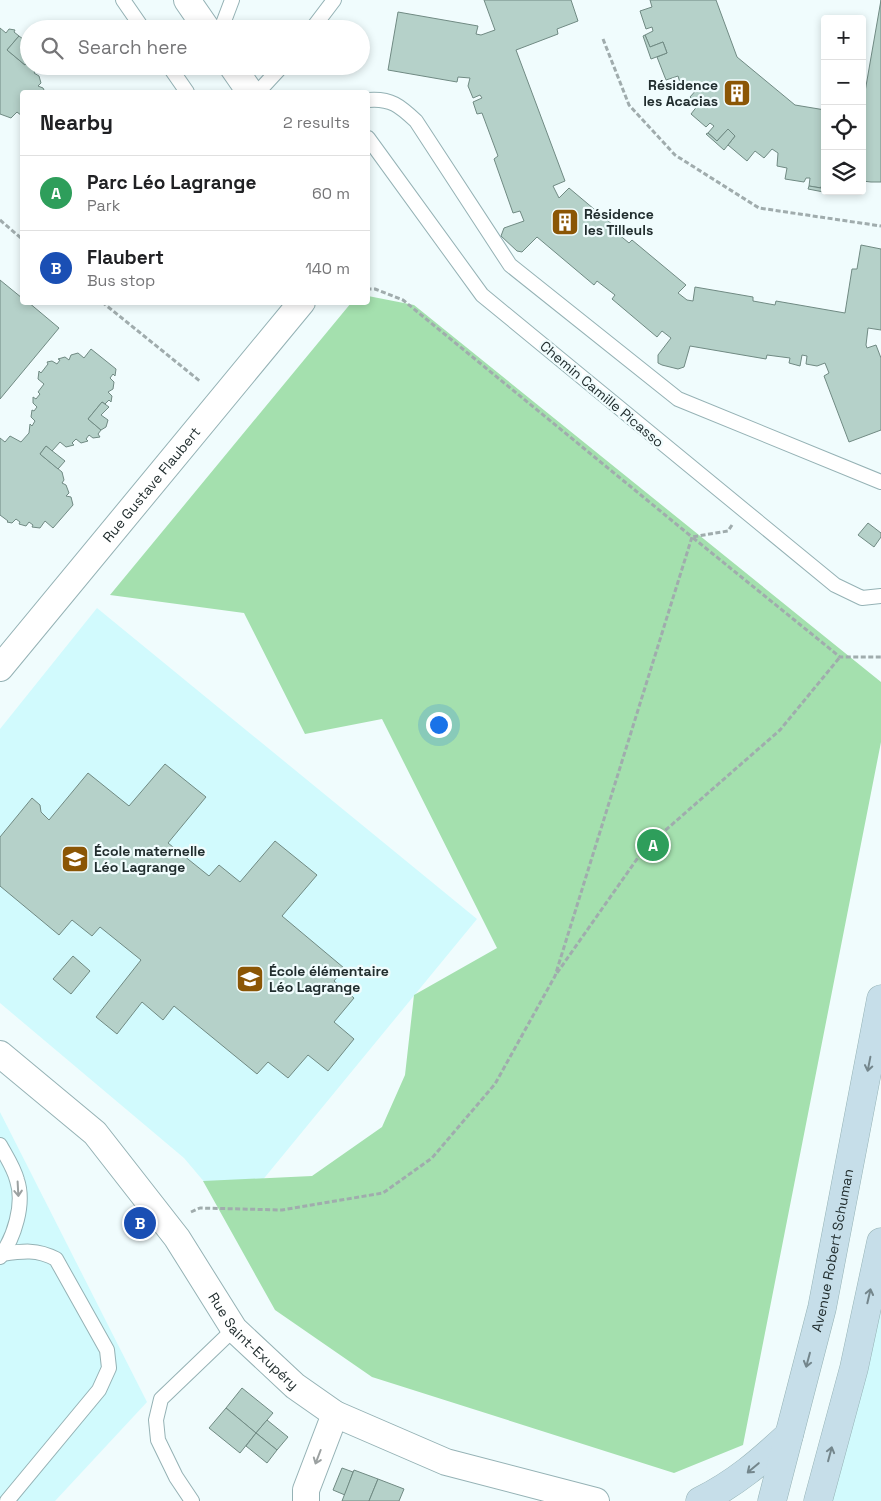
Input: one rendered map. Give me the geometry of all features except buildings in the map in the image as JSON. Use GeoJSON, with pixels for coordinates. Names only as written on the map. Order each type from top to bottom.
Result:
{"type":"FeatureCollection","features":[{"type":"Feature","properties":{"kind":"main road","name":"Avenue Robert Schuman"},"geometry":{"type":"LineString","coordinates":[[772,1501],[822,1308],[881,999]]}},
{"type":"Feature","properties":{"kind":"main road"},"geometry":{"type":"LineString","coordinates":[[818,1501],[854,1368],[881,1242]]}},
{"type":"Feature","properties":{"kind":"main road"},"geometry":{"type":"LineString","coordinates":[[700,1501],[722,1490],[752,1470],[789,1435]]}},
{"type":"Feature","properties":{"kind":"street"},"geometry":{"type":"LineString","coordinates":[[187,0],[201,20]]}},
{"type":"Feature","properties":{"kind":"street"},"geometry":{"type":"LineString","coordinates":[[238,75],[249,90]]}},
{"type":"Feature","properties":{"kind":"street","name":"Rue Gustave Flaubert"},"geometry":{"type":"LineString","coordinates":[[0,668],[300,305]]}},
{"type":"Feature","properties":{"kind":"street","name":"Rue Saint-Exupéry"},"geometry":{"type":"LineString","coordinates":[[0,1054],[95,1133],[177,1238],[234,1329],[295,1386],[335,1414],[446,1462],[524,1492],[596,1501]]}},
{"type":"Feature","properties":{"kind":"street"},"geometry":{"type":"LineString","coordinates":[[306,1501],[306,1490],[335,1414]]}},
{"type":"Feature","properties":{"kind":"lane"},"geometry":{"type":"LineString","coordinates":[[123,0],[137,20]]}},
{"type":"Feature","properties":{"kind":"lane"},"geometry":{"type":"LineString","coordinates":[[224,20],[232,0]]}},
{"type":"Feature","properties":{"kind":"lane"},"geometry":{"type":"LineString","coordinates":[[319,20],[334,0]]}},
{"type":"Feature","properties":{"kind":"lane"},"geometry":{"type":"LineString","coordinates":[[175,75],[186,90]]}},
{"type":"Feature","properties":{"kind":"lane"},"geometry":{"type":"LineString","coordinates":[[260,90],[274,75]]}},
{"type":"Feature","properties":{"kind":"lane"},"geometry":{"type":"LineString","coordinates":[[370,100],[378,99],[397,104],[416,121],[510,265],[678,399],[881,482]]}},
{"type":"Feature","properties":{"kind":"lane","name":"Chemin Camille Picasso"},"geometry":{"type":"LineString","coordinates":[[370,141],[482,295],[835,585],[862,598],[881,596]]}},
{"type":"Feature","properties":{"kind":"lane"},"geometry":{"type":"LineString","coordinates":[[0,1145],[18,1180],[19,1200],[16,1223],[1,1256]]}},
{"type":"Feature","properties":{"kind":"lane"},"geometry":{"type":"LineString","coordinates":[[1,1256],[28,1250],[43,1252],[56,1259],[107,1350],[109,1368],[100,1390],[7,1501]]}},
{"type":"Feature","properties":{"kind":"lane"},"geometry":{"type":"LineString","coordinates":[[192,1501],[176,1477],[158,1440],[156,1420],[161,1399],[234,1329]]}},
{"type":"Feature","properties":{"kind":"path"},"geometry":{"type":"LineString","coordinates":[[603,39],[629,106],[675,155],[759,208],[881,226]]}},
{"type":"Feature","properties":{"kind":"path"},"geometry":{"type":"LineString","coordinates":[[0,220],[20,237]]}},
{"type":"Feature","properties":{"kind":"path"},"geometry":{"type":"LineString","coordinates":[[370,288],[403,300],[840,657],[881,657]]}},
{"type":"Feature","properties":{"kind":"path"},"geometry":{"type":"LineString","coordinates":[[106,305],[222,399]]}},
{"type":"Feature","properties":{"kind":"path"},"geometry":{"type":"LineString","coordinates":[[692,538],[728,531],[743,511]]}},
{"type":"Feature","properties":{"kind":"path"},"geometry":{"type":"LineString","coordinates":[[555,976],[692,538]]}},
{"type":"Feature","properties":{"kind":"path"},"geometry":{"type":"LineString","coordinates":[[165,1222],[200,1208],[282,1210],[384,1193],[432,1158],[494,1084],[555,976],[644,849],[780,730],[840,657]]}},
{"type":"Feature","properties":{"kind":"shaded area"},"geometry":{"type":"Polygon","coordinates":[[[97,608],[477,919],[233,1216],[184,1158],[0,1003],[0,729],[97,608]]]}},
{"type":"Feature","properties":{"kind":"shaded area"},"geometry":{"type":"Polygon","coordinates":[[[0,1112],[147,1402],[55,1501],[0,1501],[0,1112]]]}},
{"type":"Feature","properties":{"kind":"shaded area"},"geometry":{"type":"Polygon","coordinates":[[[881,1292],[881,1501],[831,1501],[881,1292]]]}},
{"type":"Feature","properties":{"kind":"green space"},"geometry":{"type":"Polygon","coordinates":[[[370,296],[414,305],[881,682],[881,742],[743,1445],[674,1473],[372,1377],[275,1310],[203,1181],[312,1176],[382,1127],[405,1075],[414,995],[497,948],[382,719],[305,734],[244,613],[110,595],[349,305],[370,305],[370,296]]]}},
{"type":"Feature","properties":{"kind":"place","name":"Résidence les Acacias"},"geometry":{"type":"Point","coordinates":[737,93]}},
{"type":"Feature","properties":{"kind":"place","name":"Résidence les Tilleuls"},"geometry":{"type":"Point","coordinates":[565,222]}},
{"type":"Feature","properties":{"kind":"place","name":"Parc Léo Lagrange"},"geometry":{"type":"Point","coordinates":[653,845]}},
{"type":"Feature","properties":{"kind":"place","name":"École maternelle Léo Lagrange"},"geometry":{"type":"Point","coordinates":[75,859]}},
{"type":"Feature","properties":{"kind":"place","name":"École élémentaire Léo Lagrange"},"geometry":{"type":"Point","coordinates":[250,979]}},
{"type":"Feature","properties":{"kind":"place","name":"Flaubert"},"geometry":{"type":"Point","coordinates":[140,1223]}}]}
